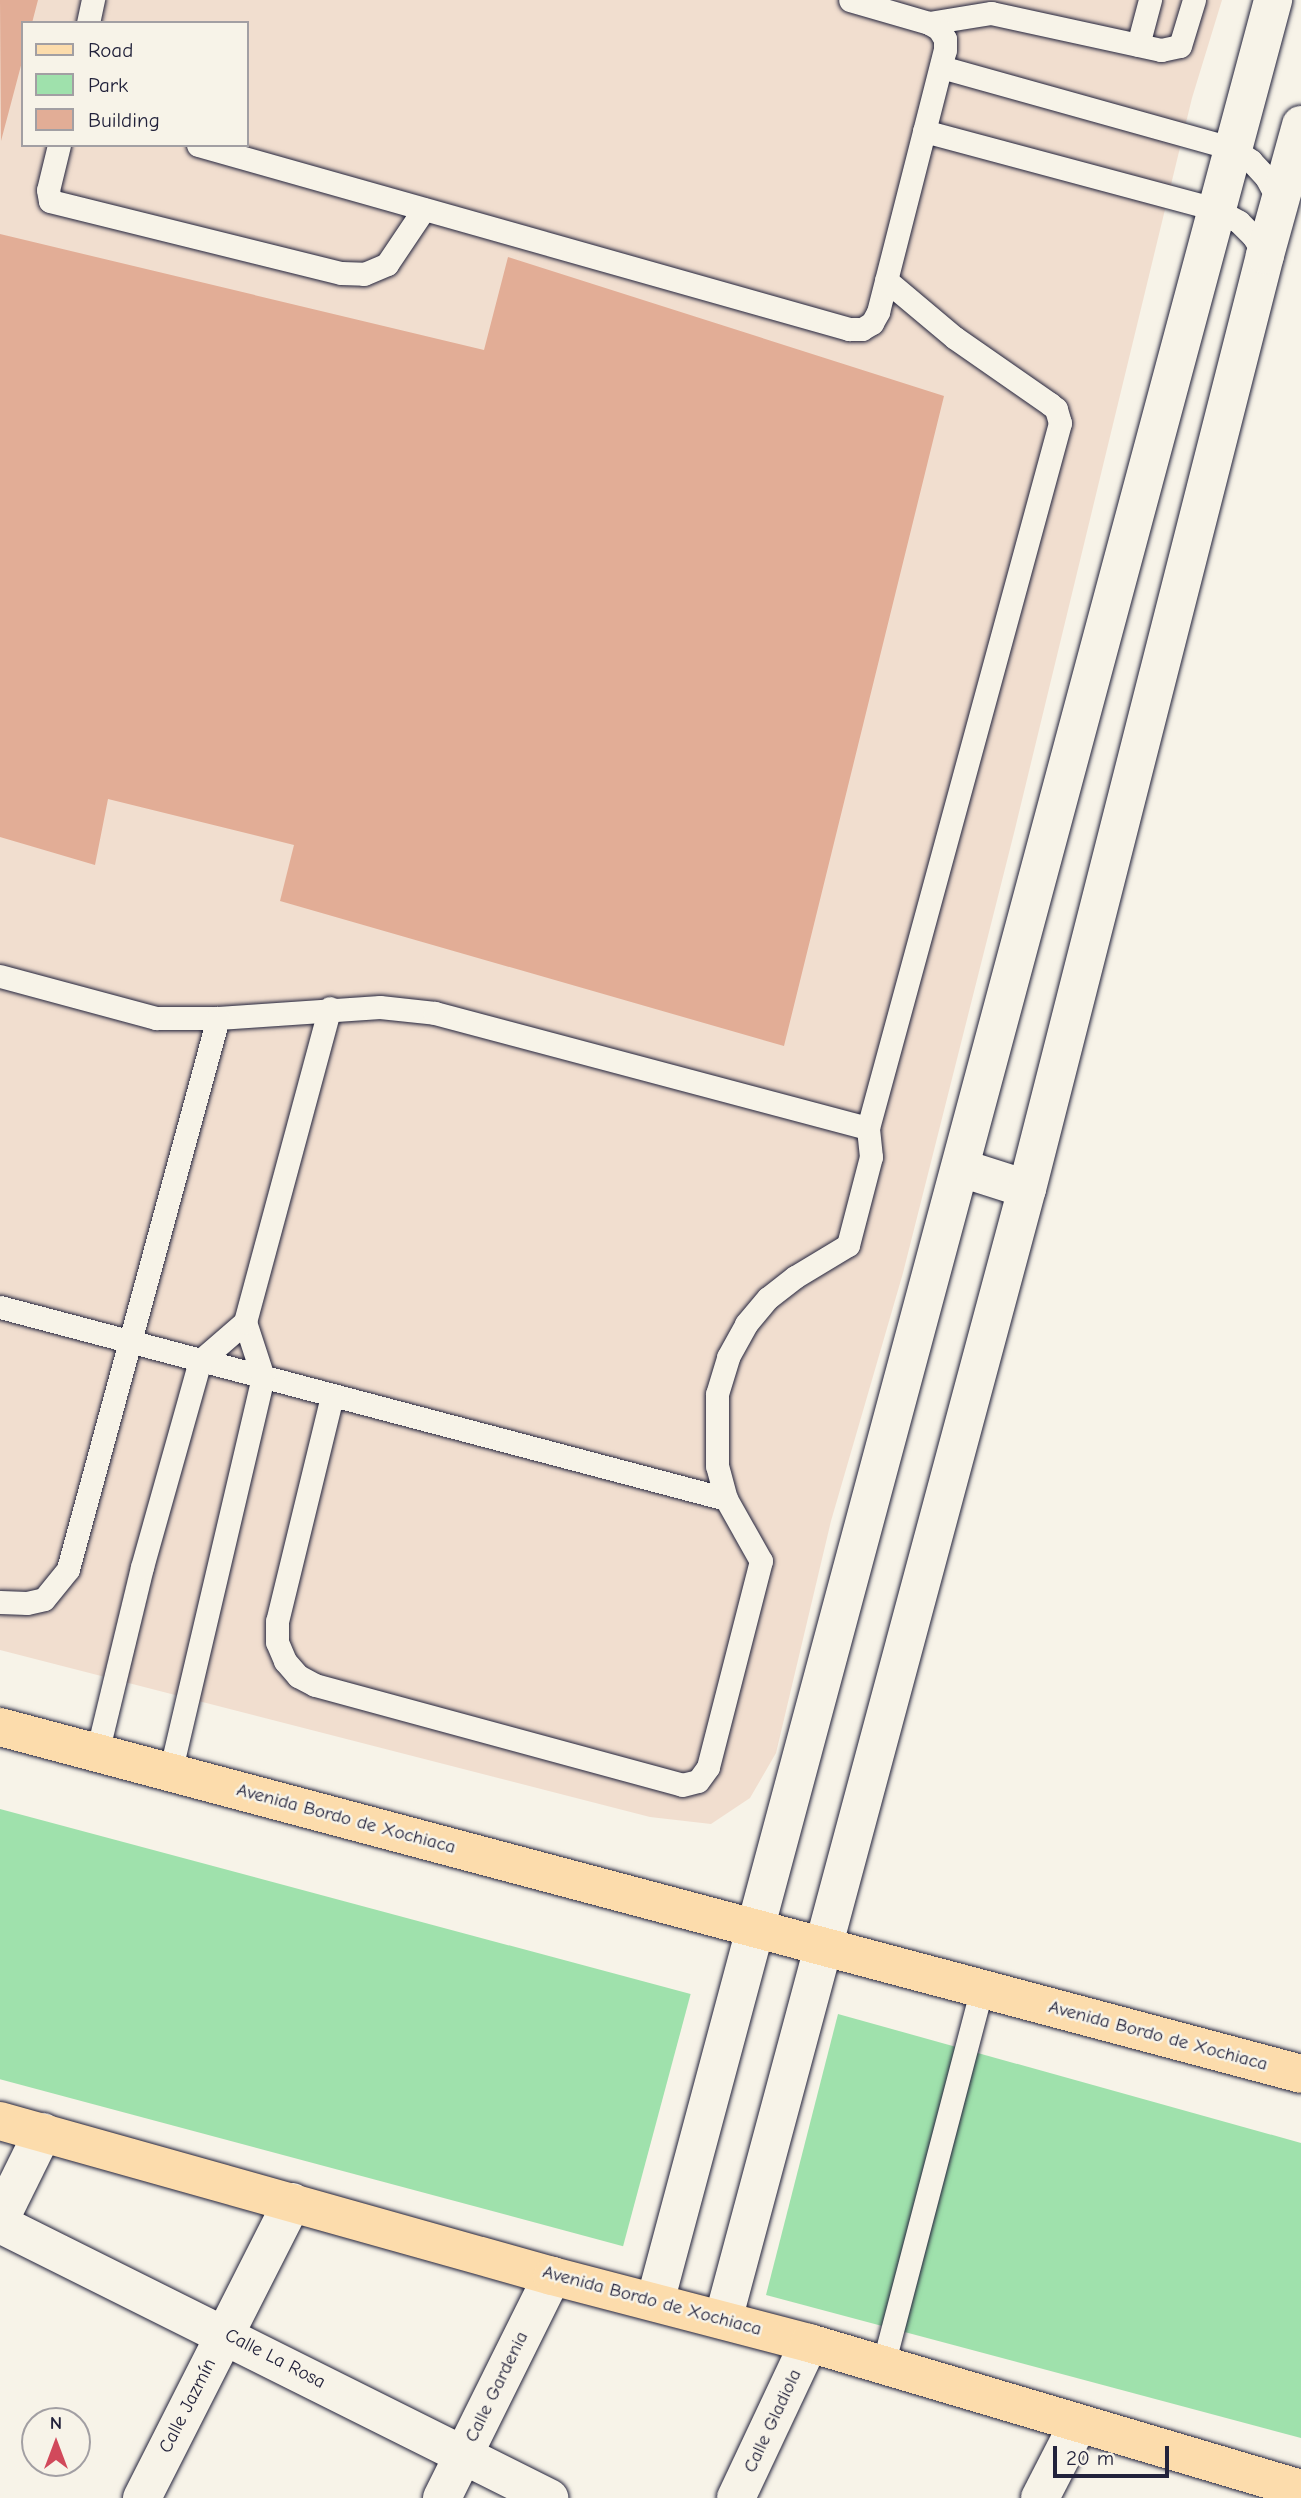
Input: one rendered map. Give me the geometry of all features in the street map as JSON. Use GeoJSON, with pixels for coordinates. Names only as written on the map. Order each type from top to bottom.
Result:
{"type":"FeatureCollection","features":[{"type":"Feature","properties":{"kind":"main road","name":"Avenida Bordo de Xochiaca"},"geometry":{"type":"LineString","coordinates":[[0,1727],[1301,2074]]}},
{"type":"Feature","properties":{"kind":"main road","name":"Avenida Bordo de Xochiaca"},"geometry":{"type":"LineString","coordinates":[[0,2121],[552,2276],[809,2343],[1301,2489]]}},
{"type":"Feature","properties":{"kind":"street"},"geometry":{"type":"LineString","coordinates":[[655,2302],[1273,0]]}},
{"type":"Feature","properties":{"kind":"street"},"geometry":{"type":"LineString","coordinates":[[723,2320],[1027,1189],[1265,255],[1301,125]]}},
{"type":"Feature","properties":{"kind":"street"},"geometry":{"type":"LineString","coordinates":[[961,1168],[1027,1189]]}},
{"type":"Feature","properties":{"kind":"street"},"geometry":{"type":"LineString","coordinates":[[0,2221],[43,2132]]}},
{"type":"Feature","properties":{"kind":"street","name":"Calle Jazmín"},"geometry":{"type":"LineString","coordinates":[[142,2498],[292,2202]]}},
{"type":"Feature","properties":{"kind":"street","name":"Calle La Rosa"},"geometry":{"type":"LineString","coordinates":[[0,2221],[549,2498]]}},
{"type":"Feature","properties":{"kind":"street","name":"Calle Gardenia"},"geometry":{"type":"LineString","coordinates":[[442,2498],[552,2276]]}},
{"type":"Feature","properties":{"kind":"street","name":"Calle Gladiola"},"geometry":{"type":"LineString","coordinates":[[736,2498],[809,2343]]}},
{"type":"Feature","properties":{"kind":"street"},"geometry":{"type":"LineString","coordinates":[[1040,2498],[1078,2424]]}},
{"type":"Feature","properties":{"kind":"lane"},"geometry":{"type":"LineString","coordinates":[[88,21],[93,0]]}},
{"type":"Feature","properties":{"kind":"lane"},"geometry":{"type":"LineString","coordinates":[[205,147],[849,328],[862,328],[872,323],[886,280],[941,67],[945,39],[939,29],[929,23],[850,0]]}},
{"type":"Feature","properties":{"kind":"lane"},"geometry":{"type":"LineString","coordinates":[[1138,45],[1150,0]]}},
{"type":"Feature","properties":{"kind":"lane"},"geometry":{"type":"LineString","coordinates":[[929,23],[991,13],[1161,51],[1180,46],[1194,0]]}},
{"type":"Feature","properties":{"kind":"lane"},"geometry":{"type":"LineString","coordinates":[[941,67],[1232,148],[1251,161],[1266,177],[1279,201]]}},
{"type":"Feature","properties":{"kind":"lane"},"geometry":{"type":"LineString","coordinates":[[924,131],[1215,209],[1239,222],[1253,236],[1265,255]]}},
{"type":"Feature","properties":{"kind":"lane"},"geometry":{"type":"LineString","coordinates":[[59,147],[48,190],[50,201],[341,273],[363,274],[387,264],[424,209]]}},
{"type":"Feature","properties":{"kind":"lane"},"geometry":{"type":"LineString","coordinates":[[332,1396],[276,1622],[277,1643],[285,1661],[298,1676],[315,1685],[682,1785],[698,1781],[708,1767],[761,1561],[726,1499],[717,1466],[717,1394],[727,1357],[746,1324],[768,1298],[848,1245],[871,1157],[867,1128],[1060,423],[1056,409],[1050,404],[955,338],[886,280]]}},
{"type":"Feature","properties":{"kind":"lane"},"geometry":{"type":"LineString","coordinates":[[0,976],[156,1018],[218,1018],[330,1008],[380,1007],[466,1020],[867,1128]]}},
{"type":"Feature","properties":{"kind":"lane"},"geometry":{"type":"LineString","coordinates":[[170,1773],[263,1377],[245,1322],[330,1008]]}},
{"type":"Feature","properties":{"kind":"lane"},"geometry":{"type":"LineString","coordinates":[[0,1602],[27,1603],[44,1599],[68,1569],[218,1018]]}},
{"type":"Feature","properties":{"kind":"lane"},"geometry":{"type":"LineString","coordinates":[[0,1307],[726,1499]]}},
{"type":"Feature","properties":{"kind":"lane"},"geometry":{"type":"LineString","coordinates":[[97,1753],[142,1567],[200,1361],[245,1322]]}},
{"type":"Feature","properties":{"kind":"lane"},"geometry":{"type":"LineString","coordinates":[[883,2365],[982,1988]]}},
{"type":"Feature","properties":{"kind":"shaded area"},"geometry":{"type":"Polygon","coordinates":[[[0,0],[1222,0],[1192,98],[1015,829],[903,1273],[831,1521],[776,1753],[750,1798],[711,1824],[650,1817],[0,1650],[0,0]]]}},
{"type":"Feature","properties":{"kind":"green space"},"geometry":{"type":"Polygon","coordinates":[[[0,1809],[691,1994],[623,2246],[0,2079],[0,1809]]]}},
{"type":"Feature","properties":{"kind":"green space"},"geometry":{"type":"Polygon","coordinates":[[[838,2014],[1301,2143],[1301,2438],[766,2295],[838,2014]]]}},
{"type":"Feature","properties":{"kind":"building"},"geometry":{"type":"Polygon","coordinates":[[[0,0],[38,0],[33,21],[21,21],[21,66],[1,141],[0,0]]]}},
{"type":"Feature","properties":{"kind":"building"},"geometry":{"type":"Polygon","coordinates":[[[0,234],[484,350],[508,257],[944,396],[784,1046],[280,901],[294,845],[108,799],[95,865],[0,837],[0,234]]]}}]}
